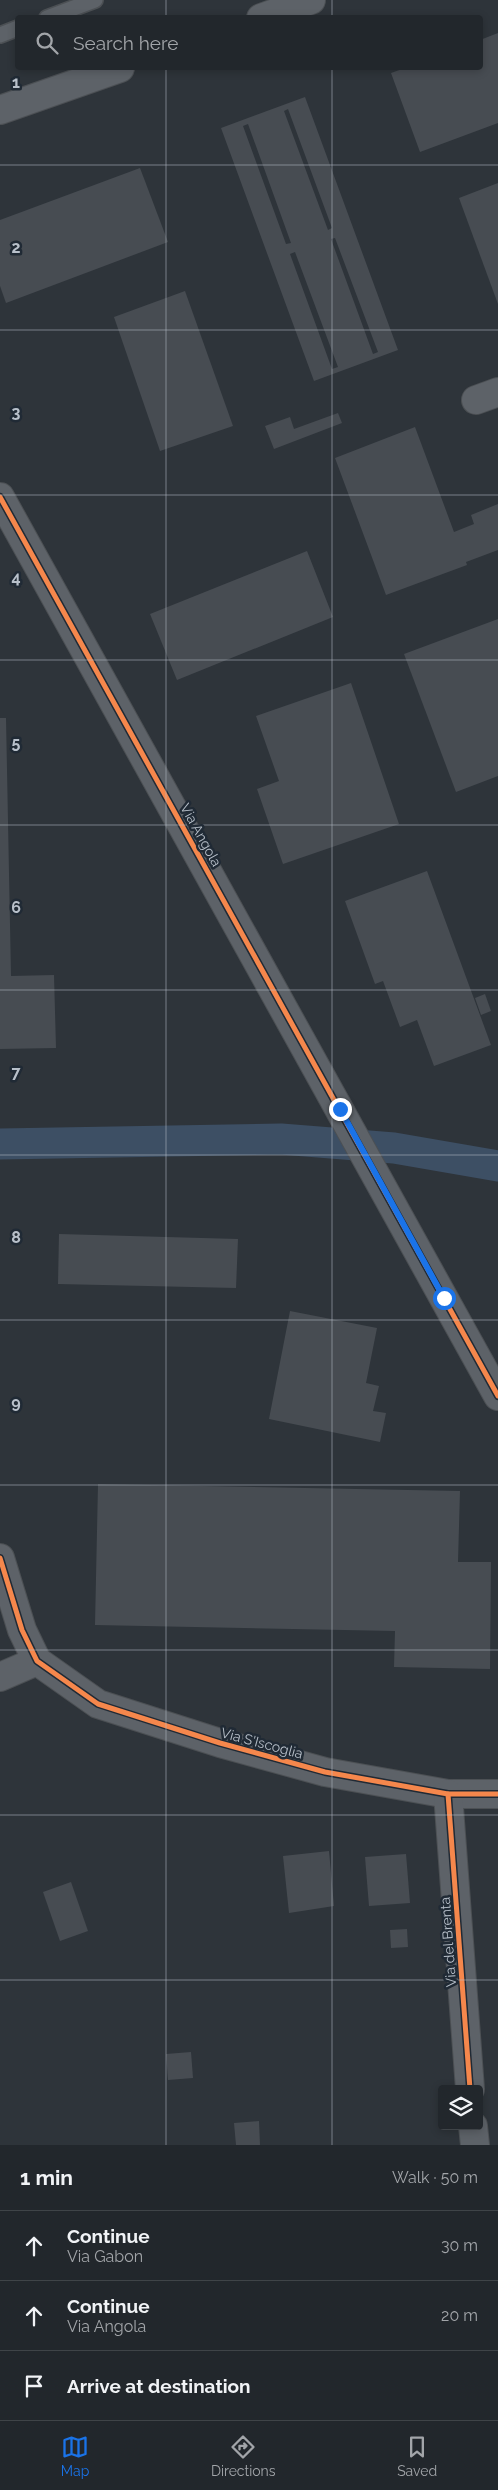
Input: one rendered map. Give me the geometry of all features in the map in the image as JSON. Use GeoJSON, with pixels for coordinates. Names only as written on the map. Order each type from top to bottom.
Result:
{"type":"FeatureCollection","features":[{"type":"Feature","properties":{"kind":"street"},"geometry":{"type":"LineString","coordinates":[[269,15],[311,0]]}},
{"type":"Feature","properties":{"kind":"street"},"geometry":{"type":"LineString","coordinates":[[0,110],[114,70]]}},
{"type":"Feature","properties":{"kind":"street","name":"Via Angola"},"geometry":{"type":"LineString","coordinates":[[0,497],[498,1396]]}},
{"type":"Feature","properties":{"kind":"street"},"geometry":{"type":"LineString","coordinates":[[0,1558],[22,1630],[37,1661],[0,1677]]}},
{"type":"Feature","properties":{"kind":"street","name":"Via S'Iscoglia"},"geometry":{"type":"LineString","coordinates":[[37,1661],[98,1704],[220,1744],[325,1772],[448,1794],[498,1794]]}},
{"type":"Feature","properties":{"kind":"street","name":"Via del Brenta"},"geometry":{"type":"LineString","coordinates":[[448,1794],[470,2085]]}},
{"type":"Feature","properties":{"kind":"street"},"geometry":{"type":"LineString","coordinates":[[473,2130],[475,2145]]}},
{"type":"Feature","properties":{"kind":"lane"},"geometry":{"type":"LineString","coordinates":[[56,15],[95,0]]}},
{"type":"Feature","properties":{"kind":"lane"},"geometry":{"type":"LineString","coordinates":[[0,35],[15,29]]}},
{"type":"Feature","properties":{"kind":"building"},"geometry":{"type":"Polygon","coordinates":[[[498,33],[498,123],[420,152],[391,73],[399,70],[483,70],[483,39],[498,33]]]}},
{"type":"Feature","properties":{"kind":"building"},"geometry":{"type":"Polygon","coordinates":[[[305,97],[398,350],[314,381],[221,128],[305,97]],[[288,109],[284,111],[328,230],[332,228],[288,109]],[[248,124],[243,126],[286,244],[291,243],[248,124]],[[335,238],[331,239],[373,354],[378,352],[335,238]],[[295,252],[290,254],[332,369],[338,367],[295,252]]]}},
{"type":"Feature","properties":{"kind":"building"},"geometry":{"type":"Polygon","coordinates":[[[140,168],[168,242],[6,303],[0,286],[0,220],[140,168]]]}},
{"type":"Feature","properties":{"kind":"building"},"geometry":{"type":"Polygon","coordinates":[[[498,183],[498,304],[459,198],[498,183]]]}},
{"type":"Feature","properties":{"kind":"building"},"geometry":{"type":"Polygon","coordinates":[[[185,291],[233,426],[160,451],[114,317],[185,291]]]}},
{"type":"Feature","properties":{"kind":"building"},"geometry":{"type":"Polygon","coordinates":[[[338,413],[342,423],[274,449],[265,426],[290,417],[294,429],[338,413]]]}},
{"type":"Feature","properties":{"kind":"building"},"geometry":{"type":"Polygon","coordinates":[[[415,427],[454,532],[474,524],[471,515],[498,504],[498,550],[466,562],[467,565],[386,595],[335,458],[415,427]]]}},
{"type":"Feature","properties":{"kind":"building"},"geometry":{"type":"Polygon","coordinates":[[[307,551],[333,617],[177,680],[150,614],[307,551]]]}},
{"type":"Feature","properties":{"kind":"building"},"geometry":{"type":"Polygon","coordinates":[[[498,619],[498,776],[456,792],[404,654],[498,619]]]}},
{"type":"Feature","properties":{"kind":"building"},"geometry":{"type":"Polygon","coordinates":[[[351,683],[399,824],[283,864],[257,789],[279,781],[256,716],[351,683]]]}},
{"type":"Feature","properties":{"kind":"building"},"geometry":{"type":"Polygon","coordinates":[[[0,718],[6,718],[11,976],[54,975],[56,1048],[0,1049],[0,718]]]}},
{"type":"Feature","properties":{"kind":"building"},"geometry":{"type":"Polygon","coordinates":[[[427,871],[491,1045],[434,1066],[417,1020],[400,1027],[383,981],[375,984],[345,901],[427,871]]]}},
{"type":"Feature","properties":{"kind":"building"},"geometry":{"type":"Polygon","coordinates":[[[485,994],[491,1011],[481,1015],[475,998],[485,994]]]}},
{"type":"Feature","properties":{"kind":"building"},"geometry":{"type":"Polygon","coordinates":[[[59,1234],[238,1239],[236,1288],[58,1284],[59,1234]]]}},
{"type":"Feature","properties":{"kind":"building"},"geometry":{"type":"Polygon","coordinates":[[[290,1311],[377,1328],[366,1383],[379,1386],[373,1411],[386,1413],[380,1442],[269,1419],[290,1311]]]}},
{"type":"Feature","properties":{"kind":"building"},"geometry":{"type":"Polygon","coordinates":[[[98,1484],[460,1491],[458,1562],[491,1562],[490,1669],[394,1667],[395,1631],[95,1625],[98,1484]]]}},
{"type":"Feature","properties":{"kind":"building"},"geometry":{"type":"Polygon","coordinates":[[[329,1851],[334,1906],[289,1913],[283,1856],[329,1851]]]}},
{"type":"Feature","properties":{"kind":"building"},"geometry":{"type":"Polygon","coordinates":[[[406,1854],[410,1903],[369,1906],[365,1857],[406,1854]]]}},
{"type":"Feature","properties":{"kind":"building"},"geometry":{"type":"Polygon","coordinates":[[[71,1882],[88,1931],[60,1941],[43,1892],[71,1882]]]}},
{"type":"Feature","properties":{"kind":"building"},"geometry":{"type":"Polygon","coordinates":[[[407,1929],[408,1947],[391,1948],[390,1930],[407,1929]]]}},
{"type":"Feature","properties":{"kind":"building"},"geometry":{"type":"Polygon","coordinates":[[[191,2052],[193,2078],[168,2080],[166,2054],[191,2052]]]}},
{"type":"Feature","properties":{"kind":"building"},"geometry":{"type":"Polygon","coordinates":[[[259,2121],[260,2145],[236,2145],[234,2123],[259,2121]]]}},
{"type":"Feature","properties":{"kind":"waterway"},"geometry":{"type":"LineString","coordinates":[[0,1144],[281,1139],[394,1148],[498,1166]]}},
{"type":"Feature","properties":{"kind":"cycle path"},"geometry":{"type":"LineString","coordinates":[[0,497],[498,1396]]}},
{"type":"Feature","properties":{"kind":"cycle path"},"geometry":{"type":"LineString","coordinates":[[0,1558],[22,1630],[37,1661],[98,1704],[220,1743],[325,1772],[448,1794],[498,1794]]}},
{"type":"Feature","properties":{"kind":"cycle path"},"geometry":{"type":"LineString","coordinates":[[448,1794],[470,2085]]}},
{"type":"Feature","properties":{"kind":"route"},"geometry":{"type":"LineString","coordinates":[[340,1109],[444,1298]]}}]}
